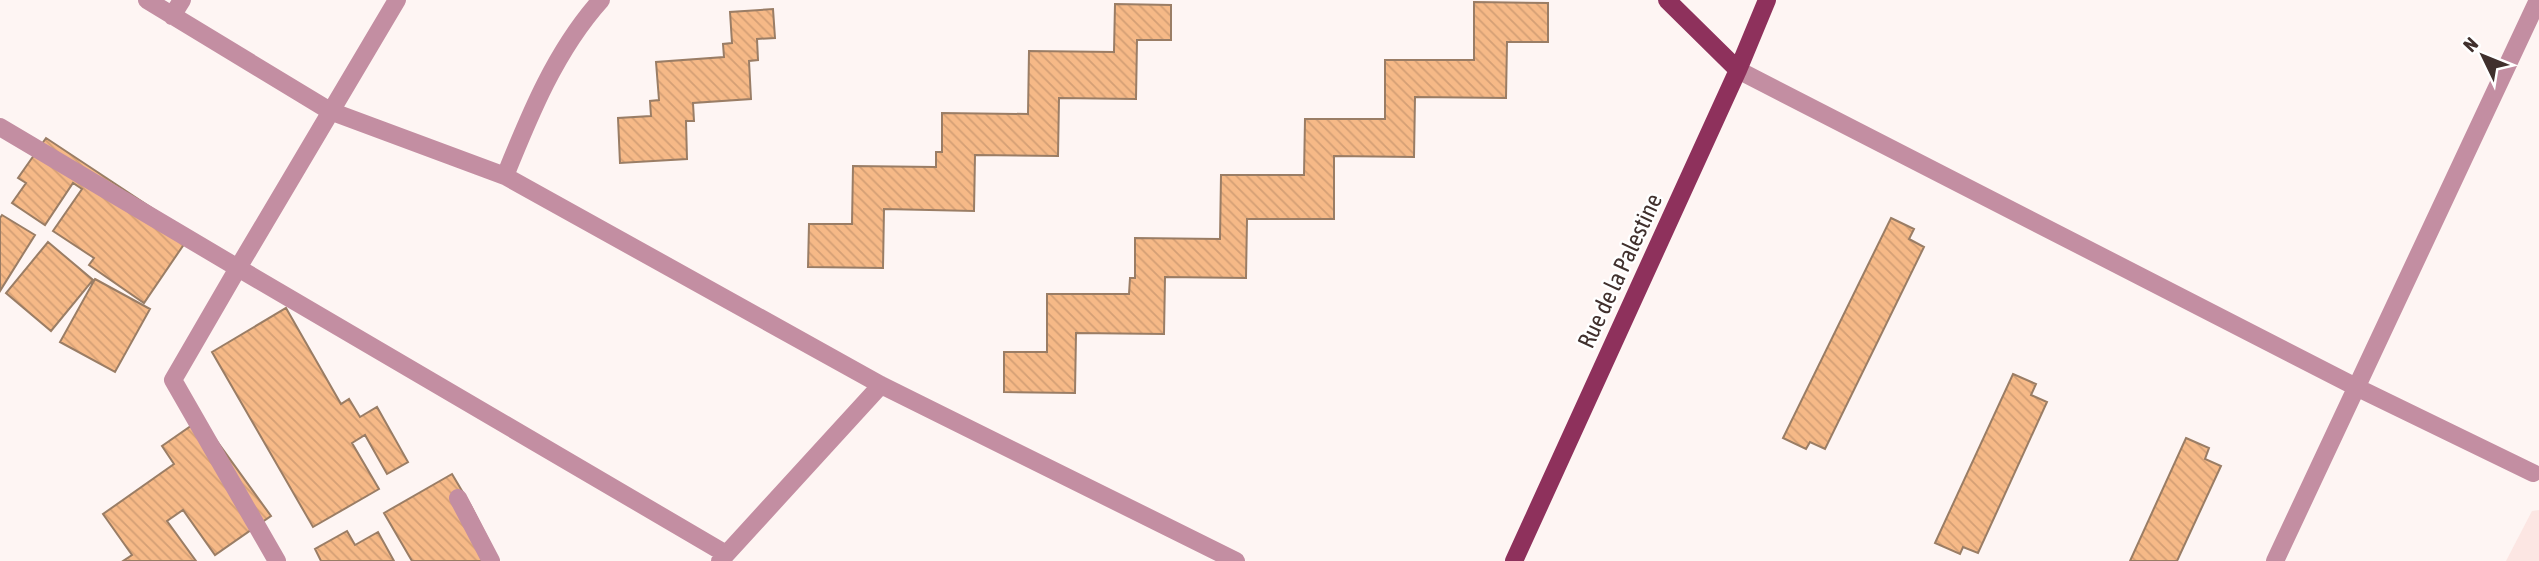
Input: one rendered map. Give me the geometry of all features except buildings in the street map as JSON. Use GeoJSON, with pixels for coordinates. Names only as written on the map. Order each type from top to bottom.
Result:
{"type":"FeatureCollection","features":[{"type":"Feature","properties":{"kind":"main road"},"geometry":{"type":"LineString","coordinates":[[1667,0],[1738,70]]}},
{"type":"Feature","properties":{"kind":"main road","name":"Rue de la Palestine"},"geometry":{"type":"LineString","coordinates":[[1514,561],[1738,70],[1767,0]]}},
{"type":"Feature","properties":{"kind":"street"},"geometry":{"type":"LineString","coordinates":[[147,0],[177,8],[330,111],[505,176],[881,386],[1236,561]]}},
{"type":"Feature","properties":{"kind":"street"},"geometry":{"type":"LineString","coordinates":[[277,561],[173,380],[397,0]]}},
{"type":"Feature","properties":{"kind":"street"},"geometry":{"type":"LineString","coordinates":[[505,176],[536,100],[581,22],[601,0]]}},
{"type":"Feature","properties":{"kind":"street"},"geometry":{"type":"LineString","coordinates":[[2275,561],[2538,0]]}},
{"type":"Feature","properties":{"kind":"street"},"geometry":{"type":"LineString","coordinates":[[1738,70],[2358,388],[2533,473]]}},
{"type":"Feature","properties":{"kind":"street"},"geometry":{"type":"LineString","coordinates":[[0,127],[723,558],[881,386]]}},
{"type":"Feature","properties":{"kind":"street"},"geometry":{"type":"LineString","coordinates":[[458,498],[491,561]]}},
{"type":"Feature","properties":{"kind":"shaded area"},"geometry":{"type":"Polygon","coordinates":[[[2539,510],[2539,561],[2506,561],[2532,511],[2539,510]]]}}]}
